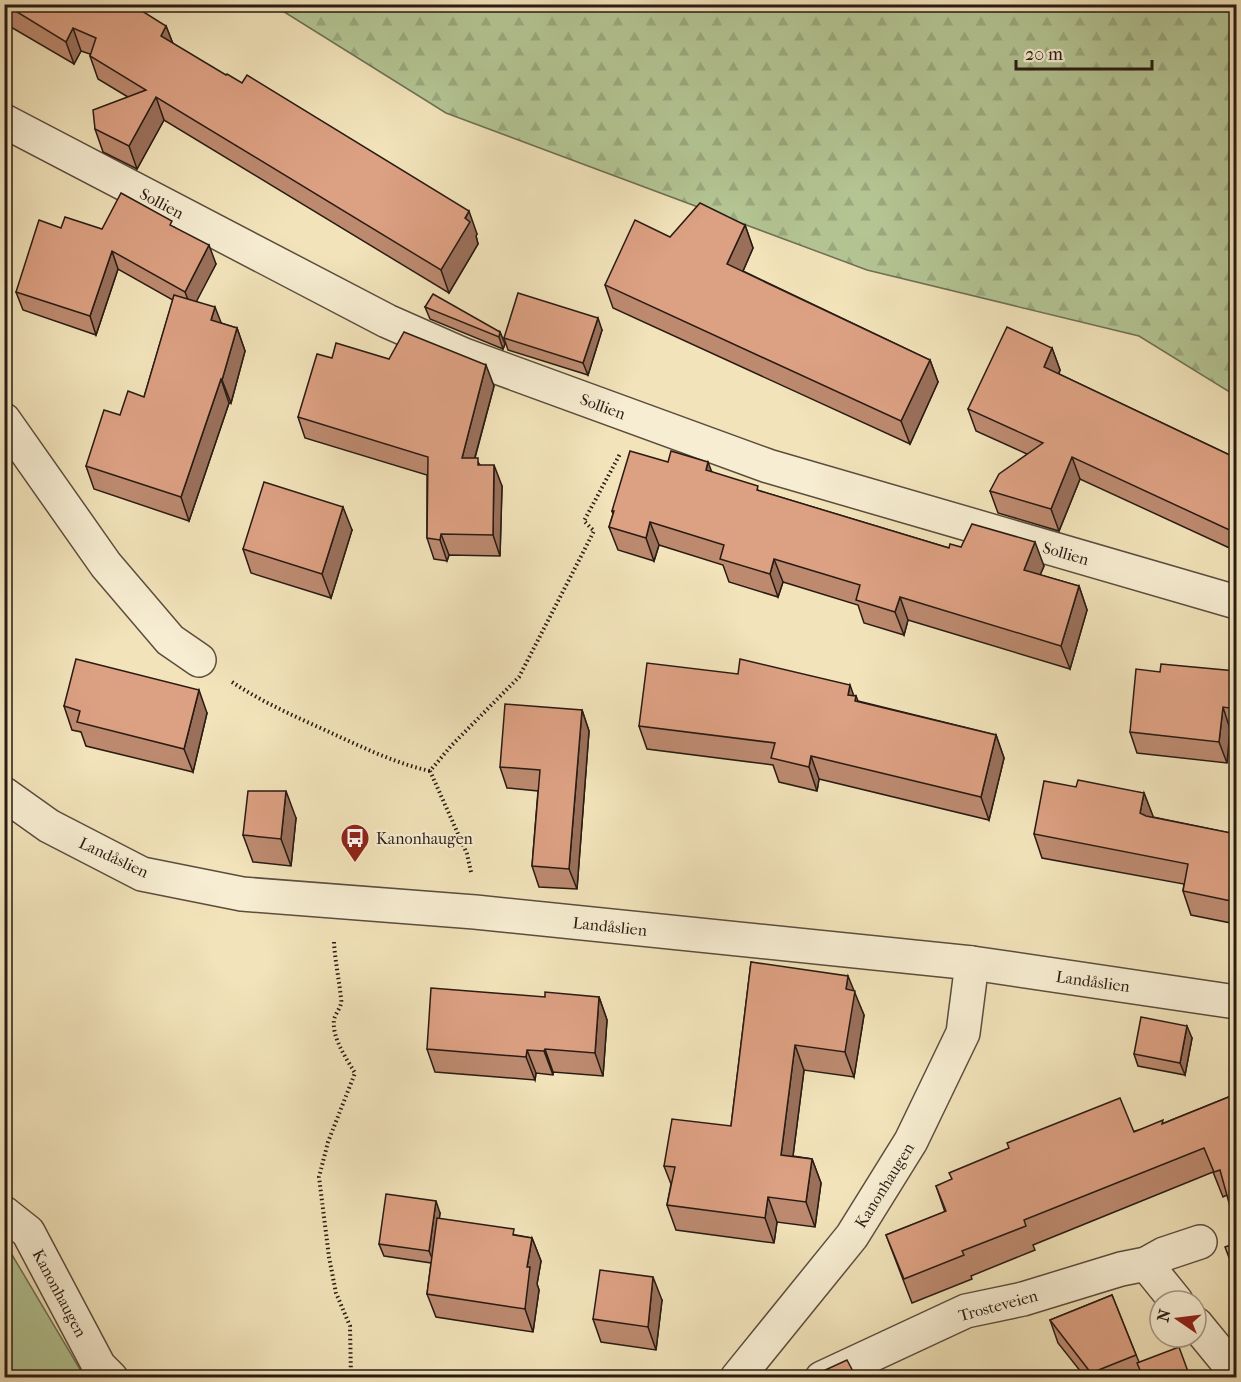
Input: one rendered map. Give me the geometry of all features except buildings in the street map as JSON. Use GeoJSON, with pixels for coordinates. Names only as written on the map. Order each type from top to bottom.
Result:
{"type":"FeatureCollection","features":[{"type":"Feature","properties":{"kind":"street","name":"Sollien"},"geometry":{"type":"LineString","coordinates":[[4,121],[387,321],[464,355],[768,466],[1236,602]]}},
{"type":"Feature","properties":{"kind":"street"},"geometry":{"type":"LineString","coordinates":[[4,420],[106,565],[170,640],[199,660]]}},
{"type":"Feature","properties":{"kind":"street","name":"Landåslien"},"geometry":{"type":"LineString","coordinates":[[4,794],[49,826],[142,874],[242,894],[475,912],[972,963],[1236,1002]]}},
{"type":"Feature","properties":{"kind":"street","name":"Kanonhaugen"},"geometry":{"type":"LineString","coordinates":[[737,1377],[852,1236],[911,1142],[963,1033],[972,963]]}},
{"type":"Feature","properties":{"kind":"street","name":"Kanonhaugen"},"geometry":{"type":"LineString","coordinates":[[4,1213],[28,1233],[99,1366],[111,1377]]}},
{"type":"Feature","properties":{"kind":"street","name":"Trosteveien"},"geometry":{"type":"LineString","coordinates":[[822,1377],[966,1311],[1023,1299],[1121,1269],[1146,1264],[1164,1254],[1200,1242]]}},
{"type":"Feature","properties":{"kind":"street"},"geometry":{"type":"LineString","coordinates":[[1146,1264],[1166,1289]]}},
{"type":"Feature","properties":{"kind":"street"},"geometry":{"type":"LineString","coordinates":[[1208,1339],[1236,1370]]}},
{"type":"Feature","properties":{"kind":"path"},"geometry":{"type":"LineString","coordinates":[[430,771],[451,746],[519,677],[594,531],[584,521],[639,419]]}},
{"type":"Feature","properties":{"kind":"path"},"geometry":{"type":"LineString","coordinates":[[199,660],[256,698],[375,753],[430,771]]}},
{"type":"Feature","properties":{"kind":"path"},"geometry":{"type":"LineString","coordinates":[[430,771],[467,854],[473,880]]}},
{"type":"Feature","properties":{"kind":"path"},"geometry":{"type":"LineString","coordinates":[[331,902],[336,968],[342,1002],[334,1019],[334,1030],[343,1054],[355,1073],[328,1142],[319,1177],[336,1293],[350,1326],[351,1377]]}},
{"type":"Feature","properties":{"kind":"green space"},"geometry":{"type":"Polygon","coordinates":[[[273,5],[1236,5],[1236,396],[1139,336],[867,270],[446,113],[273,5]]]}},
{"type":"Feature","properties":{"kind":"green space"},"geometry":{"type":"Polygon","coordinates":[[[5,1243],[84,1376],[5,1377],[5,1243]]]}},
{"type":"Feature","properties":{"kind":"place","name":"Kanonhaugen"},"geometry":{"type":"Point","coordinates":[355,864]}}]}
